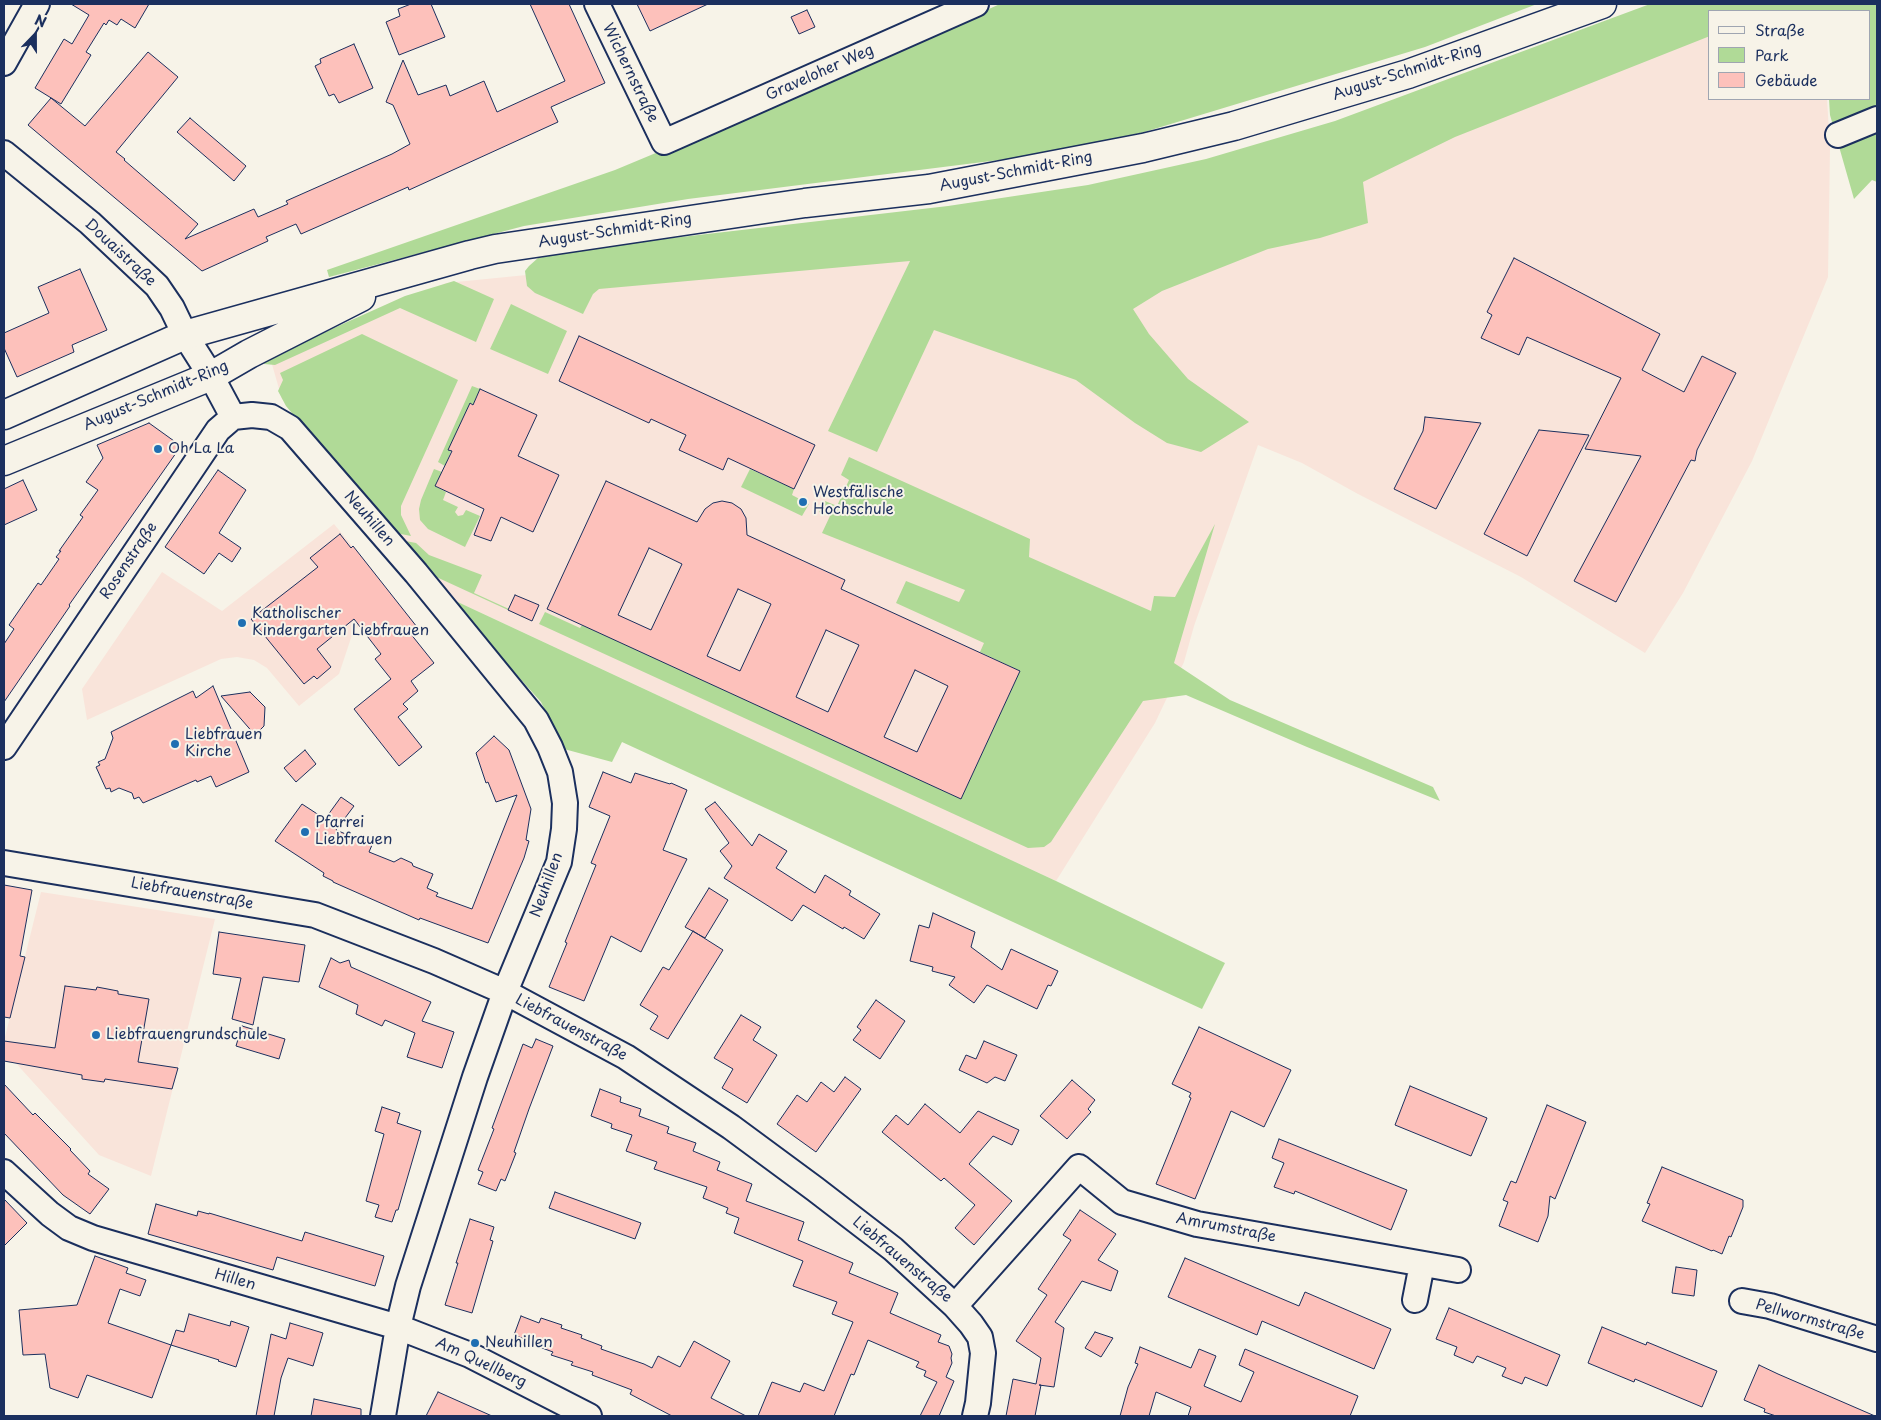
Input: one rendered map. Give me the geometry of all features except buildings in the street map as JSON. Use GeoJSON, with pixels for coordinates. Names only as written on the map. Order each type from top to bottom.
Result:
{"type":"FeatureCollection","features":[{"type":"Feature","properties":{"kind":"main road","name":"August-Schmidt-Ring"},"geometry":{"type":"LineString","coordinates":[[4,415],[185,335],[495,249],[805,202],[929,189],[1142,148],[1234,126],[1408,74],[1602,4]]}},
{"type":"Feature","properties":{"kind":"main road","name":"August-Schmidt-Ring"},"geometry":{"type":"LineString","coordinates":[[4,461],[211,376],[250,354],[414,271]]}},
{"type":"Feature","properties":{"kind":"street"},"geometry":{"type":"LineString","coordinates":[[4,63],[37,4]]}},
{"type":"Feature","properties":{"kind":"street","name":"Wichernstraße"},"geometry":{"type":"LineString","coordinates":[[597,4],[664,142]]}},
{"type":"Feature","properties":{"kind":"street","name":"Graveloher Weg"},"geometry":{"type":"LineString","coordinates":[[664,142],[976,4]]}},
{"type":"Feature","properties":{"kind":"street"},"geometry":{"type":"LineString","coordinates":[[1838,135],[1877,119]]}},
{"type":"Feature","properties":{"kind":"street","name":"Douaistraße"},"geometry":{"type":"LineString","coordinates":[[4,153],[90,223],[157,286],[172,308],[185,335],[211,376]]}},
{"type":"Feature","properties":{"kind":"street"},"geometry":{"type":"LineString","coordinates":[[211,376],[233,417]]}},
{"type":"Feature","properties":{"kind":"street","name":"Neuhillen"},"geometry":{"type":"LineString","coordinates":[[233,417],[252,414],[272,417],[290,428],[416,573],[536,720],[560,772],[565,803],[564,829],[559,862],[505,992],[475,1077],[408,1286],[398,1327]]}},
{"type":"Feature","properties":{"kind":"street","name":"Rosenstraße"},"geometry":{"type":"LineString","coordinates":[[4,747],[218,430],[233,417]]}},
{"type":"Feature","properties":{"kind":"street","name":"Liebfrauenstraße"},"geometry":{"type":"LineString","coordinates":[[4,863],[315,915],[434,961],[505,992],[626,1057],[731,1126],[893,1249],[955,1306],[980,1337],[983,1353],[975,1416]]}},
{"type":"Feature","properties":{"kind":"street","name":"Amrumstraße"},"geometry":{"type":"LineString","coordinates":[[955,1306],[1079,1167],[1122,1202],[1197,1224],[1458,1270]]}},
{"type":"Feature","properties":{"kind":"street","name":"Hillen"},"geometry":{"type":"LineString","coordinates":[[4,1172],[50,1214],[70,1228],[93,1238],[398,1327]]}},
{"type":"Feature","properties":{"kind":"street"},"geometry":{"type":"LineString","coordinates":[[1415,1300],[1422,1264]]}},
{"type":"Feature","properties":{"kind":"street","name":"Pellwormstraße"},"geometry":{"type":"LineString","coordinates":[[1742,1301],[1770,1306],[1877,1339]]}},
{"type":"Feature","properties":{"kind":"street"},"geometry":{"type":"LineString","coordinates":[[383,1416],[398,1327]]}},
{"type":"Feature","properties":{"kind":"street","name":"Am Quellberg"},"geometry":{"type":"LineString","coordinates":[[398,1327],[470,1355],[589,1416]]}},
{"type":"Feature","properties":{"kind":"shaded area"},"geometry":{"type":"Polygon","coordinates":[[[1708,35],[1708,100],[1827,100],[1830,148],[1828,277],[1752,461],[1683,593],[1645,653],[1521,577],[1358,494],[1302,463],[1258,445],[1194,626],[1184,662],[1155,723],[1056,881],[447,597],[282,399],[271,361],[446,283],[969,231],[1708,35]]]}},
{"type":"Feature","properties":{"kind":"shaded area","name":"Katholischer Kindergarten Liebfrauen"},"geometry":{"type":"Polygon","coordinates":[[[334,524],[374,572],[339,601],[359,626],[353,632],[339,674],[299,706],[267,668],[254,660],[237,657],[221,659],[87,720],[82,689],[162,572],[222,611],[334,524]]]}},
{"type":"Feature","properties":{"kind":"shaded area","name":"Liebfrauengrundschule"},"geometry":{"type":"Polygon","coordinates":[[[41,892],[215,919],[151,1176],[99,1155],[4,1050],[4,1041],[41,892]]]}},
{"type":"Feature","properties":{"kind":"green space"},"geometry":{"type":"Polygon","coordinates":[[[1000,4],[1537,4],[1425,47],[1141,133],[1015,158],[688,199],[524,226],[329,277],[327,270],[615,170],[826,82],[1000,4]]]}},
{"type":"Feature","properties":{"kind":"green space"},"geometry":{"type":"Polygon","coordinates":[[[1650,4],[1877,4],[1877,182],[1872,180],[1854,199],[1830,115],[1829,100],[1871,100],[1871,10],[1708,10],[1708,37],[1455,137],[1363,182],[1368,223],[1320,238],[1268,249],[1162,291],[1133,309],[1149,334],[1188,379],[1249,422],[1201,452],[1167,443],[1135,423],[1076,380],[934,330],[877,452],[828,431],[910,261],[599,289],[593,294],[583,314],[535,293],[527,286],[525,271],[538,258],[604,246],[948,206],[1088,185],[1206,159],[1335,121],[1650,4]]]}},
{"type":"Feature","properties":{"kind":"green space"},"geometry":{"type":"Polygon","coordinates":[[[454,281],[494,299],[476,342],[400,308],[275,365],[264,364],[265,360],[405,296],[454,281]]]}},
{"type":"Feature","properties":{"kind":"green space"},"geometry":{"type":"Polygon","coordinates":[[[511,304],[567,331],[548,374],[490,349],[511,304]]]}},
{"type":"Feature","properties":{"kind":"green space"},"geometry":{"type":"Polygon","coordinates":[[[362,334],[458,380],[401,506],[401,515],[411,536],[391,532],[286,406],[278,391],[283,380],[280,373],[362,334]]]}},
{"type":"Feature","properties":{"kind":"green space"},"geometry":{"type":"Polygon","coordinates":[[[472,386],[480,389],[473,405],[470,403],[449,450],[451,451],[445,466],[438,462],[472,386]]]}},
{"type":"Feature","properties":{"kind":"green space"},"geometry":{"type":"Polygon","coordinates":[[[849,457],[1030,539],[1029,557],[1151,611],[1154,596],[1175,597],[1215,524],[1174,663],[1230,700],[1433,787],[1440,801],[1186,695],[1143,701],[1051,842],[1044,847],[1028,848],[539,624],[545,612],[580,628],[582,625],[961,799],[1020,671],[980,652],[984,643],[896,603],[906,581],[959,602],[965,590],[822,533],[830,516],[819,512],[825,501],[837,506],[849,480],[841,475],[849,457]]]}},
{"type":"Feature","properties":{"kind":"green space"},"geometry":{"type":"Polygon","coordinates":[[[434,469],[442,472],[435,486],[446,492],[443,500],[458,507],[455,512],[458,516],[463,515],[466,510],[480,516],[465,547],[428,529],[420,520],[419,509],[421,500],[434,469]]]}},
{"type":"Feature","properties":{"kind":"green space"},"geometry":{"type":"Polygon","coordinates":[[[750,469],[794,489],[792,495],[809,504],[802,516],[741,487],[750,469]]]}},
{"type":"Feature","properties":{"kind":"green space"},"geometry":{"type":"Polygon","coordinates":[[[395,539],[416,543],[429,555],[482,575],[474,593],[509,609],[432,575],[395,539]]]}},
{"type":"Feature","properties":{"kind":"green space"},"geometry":{"type":"Polygon","coordinates":[[[447,597],[1056,881],[1225,963],[1202,1009],[622,742],[612,762],[564,749],[541,702],[447,597]]]}},
{"type":"Feature","properties":{"kind":"place","name":"Oh La La"},"geometry":{"type":"Point","coordinates":[158,449]}},
{"type":"Feature","properties":{"kind":"place","name":"Westfälische Hochschule"},"geometry":{"type":"Point","coordinates":[803,502]}},
{"type":"Feature","properties":{"kind":"place","name":"Katholischer Kindergarten Liebfrauen"},"geometry":{"type":"Point","coordinates":[242,623]}},
{"type":"Feature","properties":{"kind":"place","name":"Liebfrauen Kirche"},"geometry":{"type":"Point","coordinates":[175,744]}},
{"type":"Feature","properties":{"kind":"place","name":"Pfarrei Liebfrauen"},"geometry":{"type":"Point","coordinates":[305,832]}},
{"type":"Feature","properties":{"kind":"place","name":"Liebfrauengrundschule"},"geometry":{"type":"Point","coordinates":[96,1035]}},
{"type":"Feature","properties":{"kind":"place","name":"Neuhillen"},"geometry":{"type":"Point","coordinates":[475,1343]}}]}
